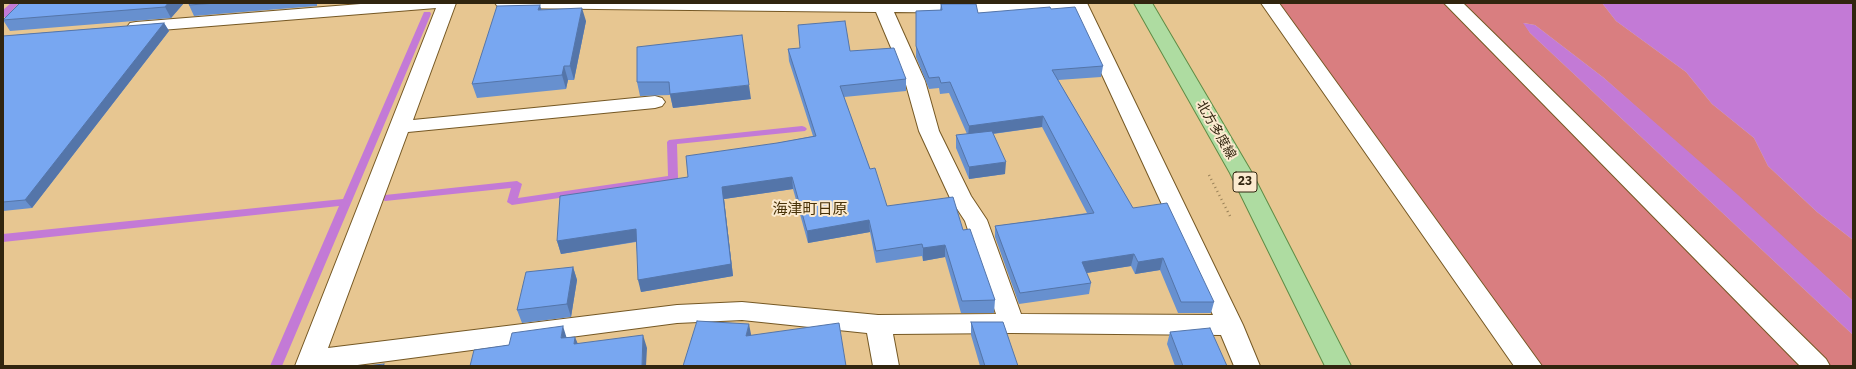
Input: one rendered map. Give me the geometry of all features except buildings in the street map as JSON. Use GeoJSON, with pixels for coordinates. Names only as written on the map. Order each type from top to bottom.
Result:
{"type":"FeatureCollection","features":[{"type":"Feature","properties":{"kind":"main road","name":"北方多度線"},"geometry":{"type":"LineString","coordinates":[[1143,3],[1240,173],[1338,366]]}},
{"type":"Feature","properties":{"kind":"street"},"geometry":{"type":"LineString","coordinates":[[122,28],[439,3]]}},
{"type":"Feature","properties":{"kind":"street"},"geometry":{"type":"LineString","coordinates":[[447,3],[308,364],[677,314],[742,311],[878,325],[1012,323],[1230,325]]}},
{"type":"Feature","properties":{"kind":"street"},"geometry":{"type":"LineString","coordinates":[[504,3],[1079,6],[1230,325],[1247,366]]}},
{"type":"Feature","properties":{"kind":"street"},"geometry":{"type":"LineString","coordinates":[[1270,3],[1529,366]]}},
{"type":"Feature","properties":{"kind":"street"},"geometry":{"type":"LineString","coordinates":[[1453,3],[1817,366]]}},
{"type":"Feature","properties":{"kind":"street"},"geometry":{"type":"LineString","coordinates":[[882,5],[915,81],[929,131],[961,198],[976,220],[1012,323]]}},
{"type":"Feature","properties":{"kind":"street"},"geometry":{"type":"LineString","coordinates":[[177,24],[190,8]]}},
{"type":"Feature","properties":{"kind":"street"},"geometry":{"type":"LineString","coordinates":[[399,127],[655,102]]}},
{"type":"Feature","properties":{"kind":"street"},"geometry":{"type":"LineString","coordinates":[[878,325],[886,366]]}},
{"type":"Feature","properties":{"kind":"path"},"geometry":{"type":"LineString","coordinates":[[1208,174],[1234,224]]}},
{"type":"Feature","properties":{"kind":"shaded area"},"geometry":{"type":"Polygon","coordinates":[[[1277,3],[1443,3],[1802,366],[1540,366],[1277,3]]]}},
{"type":"Feature","properties":{"kind":"shaded area"},"geometry":{"type":"Polygon","coordinates":[[[1460,3],[1602,3],[1616,21],[1686,72],[1712,104],[1754,138],[1768,166],[1817,212],[1853,240],[1853,301],[1604,78],[1535,25],[1524,23],[1530,33],[1853,335],[1853,366],[1829,366],[1460,3]]]}},
{"type":"Feature","properties":{"kind":"shaded area"},"geometry":{"type":"Polygon","coordinates":[[[1602,3],[1853,3],[1853,240],[1817,212],[1768,166],[1754,138],[1712,104],[1686,72],[1616,21],[1602,3]]]}},
{"type":"Feature","properties":{"kind":"shaded area"},"geometry":{"type":"Polygon","coordinates":[[[1523,23],[1535,25],[1604,78],[1738,195],[1853,301],[1853,335],[1530,33],[1523,23]]]}},
{"type":"Feature","properties":{"kind":"waterway"},"geometry":{"type":"LineString","coordinates":[[3,15],[15,3]]}},
{"type":"Feature","properties":{"kind":"waterway"},"geometry":{"type":"LineString","coordinates":[[346,202],[427,14]]}},
{"type":"Feature","properties":{"kind":"waterway"},"geometry":{"type":"LineString","coordinates":[[385,198],[517,184],[512,202],[673,178],[672,142],[802,129]]}},
{"type":"Feature","properties":{"kind":"waterway"},"geometry":{"type":"LineString","coordinates":[[3,238],[346,202]]}},
{"type":"Feature","properties":{"kind":"waterway"},"geometry":{"type":"LineString","coordinates":[[276,366],[346,202]]}},
{"type":"Feature","properties":{"kind":"district","name":"海津町日原"},"geometry":{"type":"Point","coordinates":[810,210]}}]}
